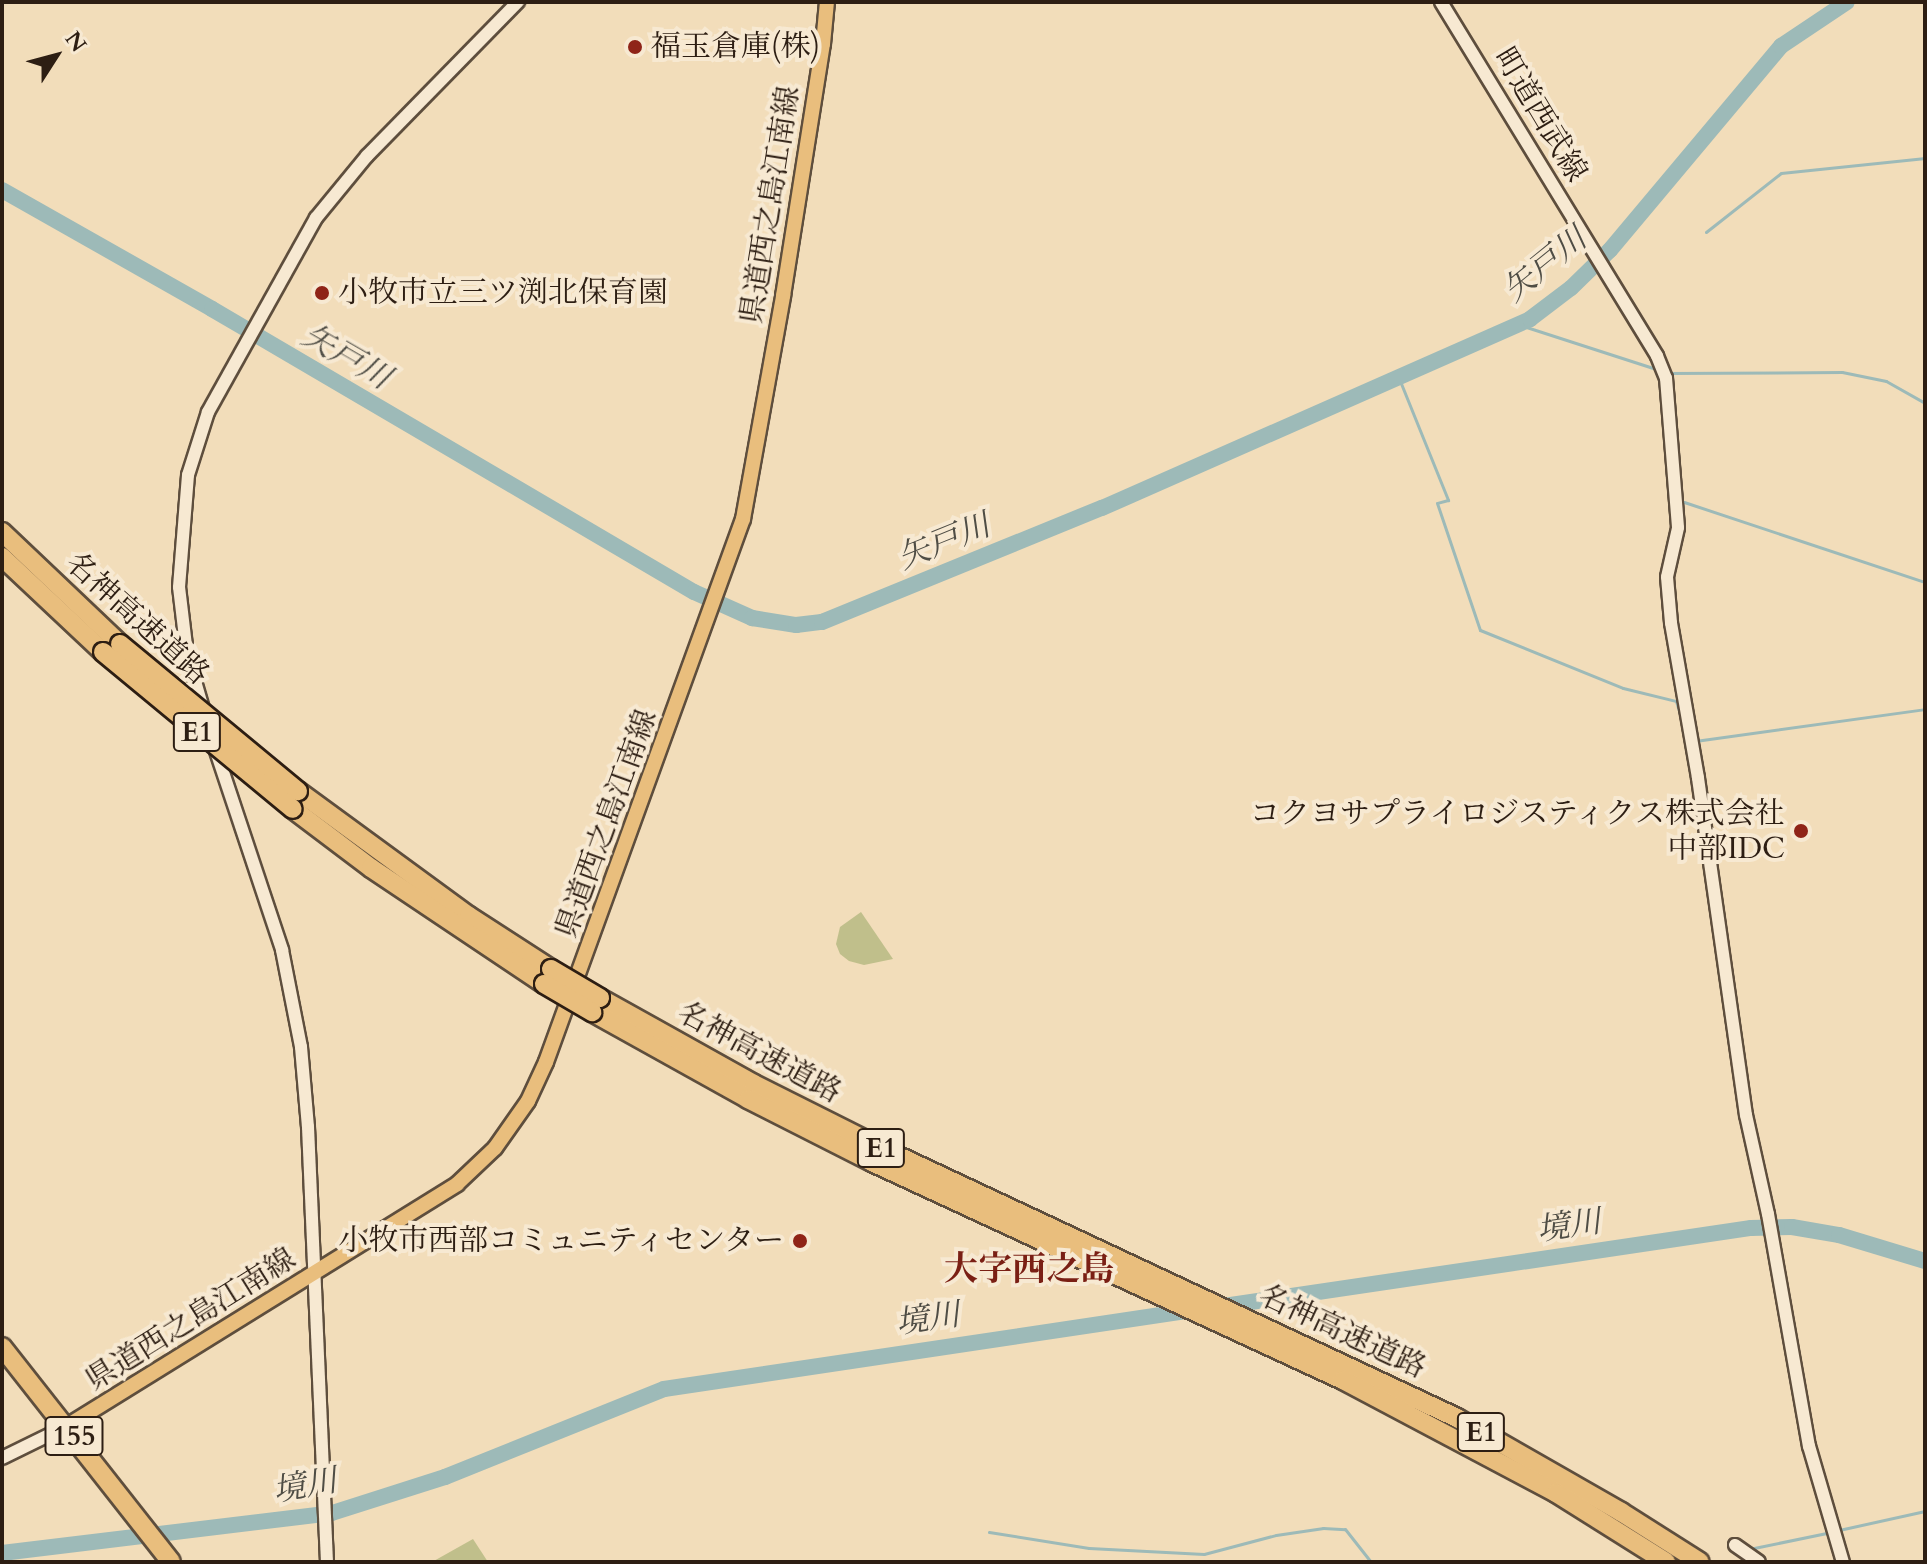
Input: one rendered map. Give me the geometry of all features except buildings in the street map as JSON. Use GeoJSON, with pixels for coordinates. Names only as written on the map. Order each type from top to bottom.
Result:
{"type":"FeatureCollection","features":[{"type":"Feature","properties":{"kind":"highway","name":"名神高速道路"},"geometry":{"type":"LineString","coordinates":[[2,532],[112,648]]}},
{"type":"Feature","properties":{"kind":"highway","name":"名神高速道路"},"geometry":{"type":"LineString","coordinates":[[2,557],[296,800],[371,868],[748,1099],[872,1162],[1232,1328],[1390,1395]]}},
{"type":"Feature","properties":{"kind":"highway","name":"名神高速道路"},"geometry":{"type":"LineString","coordinates":[[596,1005],[867,1141],[1259,1323],[1700,1562]]}},
{"type":"Feature","properties":{"kind":"highway","name":"155"},"geometry":{"type":"LineString","coordinates":[[2,1347],[67,1426],[165,1555]]}},
{"type":"Feature","properties":{"kind":"highway","name":"名神高速道路"},"geometry":{"type":"LineString","coordinates":[[1561,1486],[1666,1562]]}},
{"type":"Feature","properties":{"kind":"main road","name":"県道西之島江南線"},"geometry":{"type":"LineString","coordinates":[[67,1426],[457,1184],[495,1148],[522,1112],[546,1062],[714,608],[743,519],[761,433],[823,44],[827,2]]}},
{"type":"Feature","properties":{"kind":"street"},"geometry":{"type":"LineString","coordinates":[[327,1562],[308,1127],[296,1016],[282,950],[197,691],[181,614],[182,526],[191,463],[208,412],[296,248],[348,178],[518,2]]}},
{"type":"Feature","properties":{"kind":"street","name":"町道西武線"},"geometry":{"type":"LineString","coordinates":[[1441,2],[1645,336],[1666,378],[1678,528],[1667,577],[1667,597],[1698,778],[1746,1115],[1768,1214],[1809,1446],[1843,1562]]}},
{"type":"Feature","properties":{"kind":"street"},"geometry":{"type":"LineString","coordinates":[[2,1458],[67,1426]]}},
{"type":"Feature","properties":{"kind":"street"},"geometry":{"type":"LineString","coordinates":[[1735,1545],[1759,1562]]}},
{"type":"Feature","properties":{"kind":"shaded area"},"geometry":{"type":"Polygon","coordinates":[[[861,912],[893,959],[864,965],[849,961],[840,954],[836,944],[840,927],[861,912]]]}},
{"type":"Feature","properties":{"kind":"shaded area"},"geometry":{"type":"Polygon","coordinates":[[[473,1539],[488,1562],[432,1562],[473,1539]]]}},
{"type":"Feature","properties":{"kind":"waterway","name":"矢戸川"},"geometry":{"type":"LineString","coordinates":[[2,190],[212,309],[694,592],[752,618],[796,625],[822,622],[1102,508],[1530,319],[1571,288],[1610,250],[1781,46],[1847,2]]}},
{"type":"Feature","properties":{"kind":"waterway"},"geometry":{"type":"LineString","coordinates":[[1706,232],[1781,173],[1925,158]]}},
{"type":"Feature","properties":{"kind":"waterway"},"geometry":{"type":"LineString","coordinates":[[1520,325],[1656,369]]}},
{"type":"Feature","properties":{"kind":"waterway"},"geometry":{"type":"LineString","coordinates":[[1667,373],[1842,372],[1886,381],[1925,403]]}},
{"type":"Feature","properties":{"kind":"waterway"},"geometry":{"type":"LineString","coordinates":[[1398,376],[1448,500],[1437,503],[1480,630],[1623,688],[1676,701],[1682,721]]}},
{"type":"Feature","properties":{"kind":"waterway"},"geometry":{"type":"LineString","coordinates":[[1684,502],[1925,582]]}},
{"type":"Feature","properties":{"kind":"waterway"},"geometry":{"type":"LineString","coordinates":[[1695,741],[1925,709]]}},
{"type":"Feature","properties":{"kind":"waterway","name":"境川"},"geometry":{"type":"LineString","coordinates":[[1217,1307],[1751,1228],[1792,1227],[1839,1235],[1925,1261]]}},
{"type":"Feature","properties":{"kind":"waterway","name":"境川"},"geometry":{"type":"LineString","coordinates":[[2,1553],[332,1513],[445,1477],[664,1389],[1194,1310]]}},
{"type":"Feature","properties":{"kind":"waterway"},"geometry":{"type":"LineString","coordinates":[[1839,1530],[1925,1511]]}},
{"type":"Feature","properties":{"kind":"waterway"},"geometry":{"type":"LineString","coordinates":[[989,1532],[1089,1548],[1204,1554],[1276,1535],[1323,1528],[1345,1529],[1371,1562]]}},
{"type":"Feature","properties":{"kind":"waterway"},"geometry":{"type":"LineString","coordinates":[[1754,1548],[1831,1532]]}},
{"type":"Feature","properties":{"kind":"place","name":"福玉倉庫(株)"},"geometry":{"type":"Point","coordinates":[635,47]}},
{"type":"Feature","properties":{"kind":"place","name":"小牧市立三ツ渕北保育園"},"geometry":{"type":"Point","coordinates":[322,293]}},
{"type":"Feature","properties":{"kind":"place","name":"コクヨサプライロジスティクス株式会社 中部IDC"},"geometry":{"type":"Point","coordinates":[1801,831]}},
{"type":"Feature","properties":{"kind":"place","name":"小牧市西部コミュニティセンター"},"geometry":{"type":"Point","coordinates":[800,1241]}},
{"type":"Feature","properties":{"kind":"district","name":"大字西之島"},"geometry":{"type":"Point","coordinates":[1029,1270]}}]}
